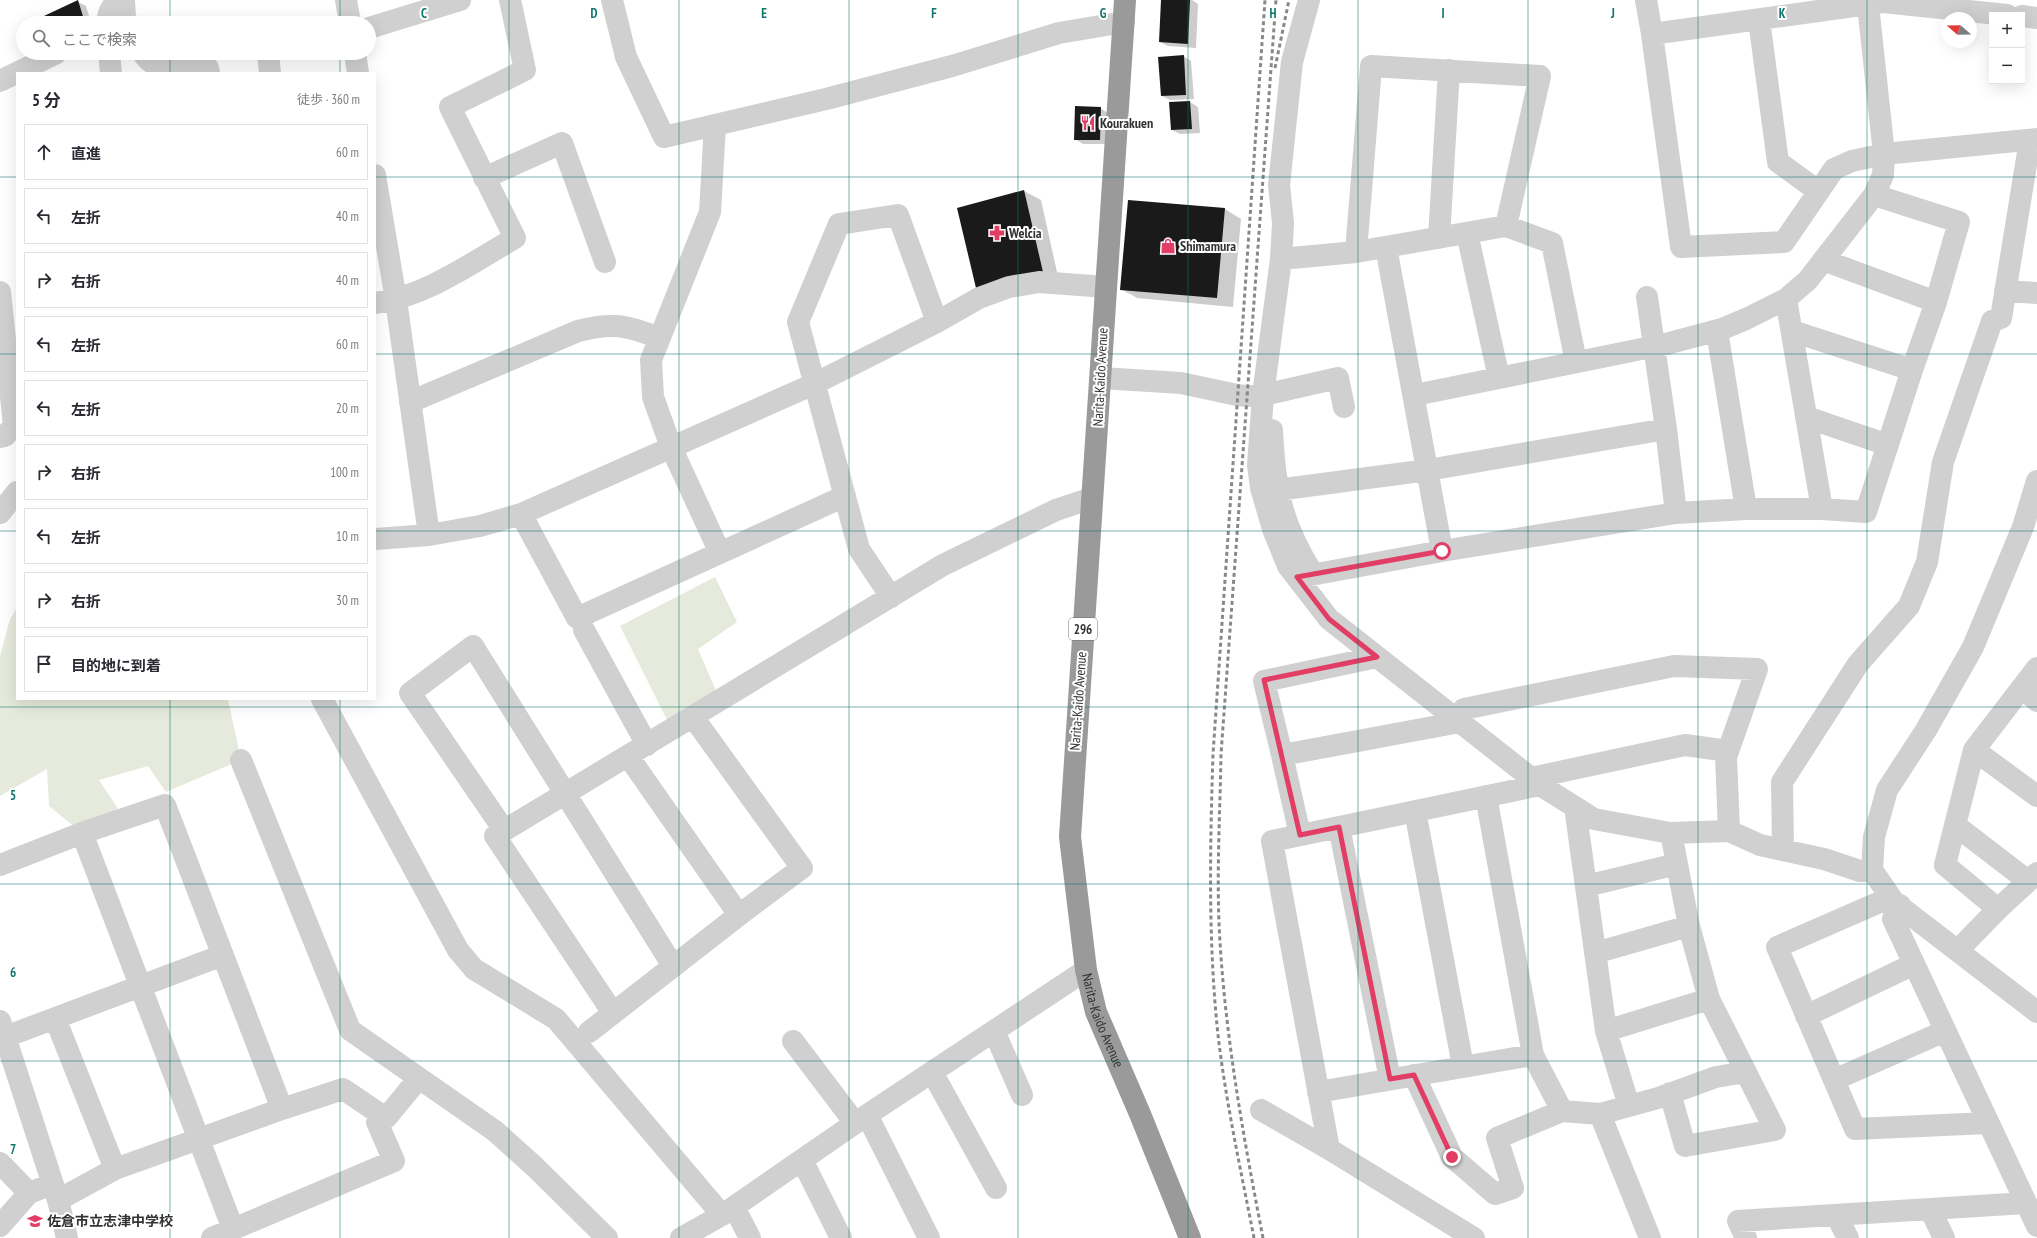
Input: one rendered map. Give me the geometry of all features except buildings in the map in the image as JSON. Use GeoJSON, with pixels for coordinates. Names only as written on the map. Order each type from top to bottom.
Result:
{"type":"FeatureCollection","features":[{"type":"Feature","properties":{"kind":"highway","name":"Narita-Kaido Avenue"},"geometry":{"type":"LineString","coordinates":[[1125,0],[1070,837],[1086,970],[1096,1012],[1140,1114],[1190,1238]]}},
{"type":"Feature","properties":{"kind":"street"},"geometry":{"type":"LineString","coordinates":[[109,16],[111,8],[117,2],[124,0],[125,16]]}},
{"type":"Feature","properties":{"kind":"street"},"geometry":{"type":"LineString","coordinates":[[346,0],[349,16]]}},
{"type":"Feature","properties":{"kind":"street"},"geometry":{"type":"LineString","coordinates":[[376,26],[460,0]]}},
{"type":"Feature","properties":{"kind":"street"},"geometry":{"type":"LineString","coordinates":[[385,302],[438,282],[515,238],[450,107],[525,70],[510,0]]}},
{"type":"Feature","properties":{"kind":"street"},"geometry":{"type":"LineString","coordinates":[[612,0],[626,57],[664,137],[826,99],[952,66],[1059,32],[1124,22]]}},
{"type":"Feature","properties":{"kind":"street"},"geometry":{"type":"LineString","coordinates":[[1309,0],[1292,70],[1279,185],[1282,223],[1281,259],[1262,402],[1258,465],[1261,488],[1273,529],[1288,566],[1305,576],[1442,551],[1676,513],[1746,509],[1822,509],[1866,512],[1912,370],[1936,302],[1959,222],[1874,195]]}},
{"type":"Feature","properties":{"kind":"street"},"geometry":{"type":"LineString","coordinates":[[1646,0],[1682,247],[1784,242],[1834,169],[1852,161],[1884,154],[2033,140],[2001,318],[1992,321],[1943,462],[1926,562],[1909,606],[1858,664],[1782,782],[1783,850]]}},
{"type":"Feature","properties":{"kind":"street"},"geometry":{"type":"LineString","coordinates":[[1652,34],[1883,2],[1989,13]]}},
{"type":"Feature","properties":{"kind":"street"},"geometry":{"type":"LineString","coordinates":[[1415,395],[1654,346],[1716,331],[1746,319],[1786,299],[1808,280],[1874,195],[1883,175],[1884,154],[1868,5]]}},
{"type":"Feature","properties":{"kind":"street"},"geometry":{"type":"LineString","coordinates":[[2025,16],[2037,18]]}},
{"type":"Feature","properties":{"kind":"street"},"geometry":{"type":"LineString","coordinates":[[1759,20],[1778,162],[1818,191]]}},
{"type":"Feature","properties":{"kind":"street"},"geometry":{"type":"LineString","coordinates":[[18,72],[43,60]]}},
{"type":"Feature","properties":{"kind":"street"},"geometry":{"type":"LineString","coordinates":[[110,60],[110,72]]}},
{"type":"Feature","properties":{"kind":"street"},"geometry":{"type":"LineString","coordinates":[[269,60],[270,72]]}},
{"type":"Feature","properties":{"kind":"street"},"geometry":{"type":"LineString","coordinates":[[356,60],[358,72]]}},
{"type":"Feature","properties":{"kind":"street"},"geometry":{"type":"LineString","coordinates":[[153,64],[165,70],[208,68],[209,72]]}},
{"type":"Feature","properties":{"kind":"street"},"geometry":{"type":"LineString","coordinates":[[1356,252],[1371,66],[1540,76],[1506,226]]}},
{"type":"Feature","properties":{"kind":"street"},"geometry":{"type":"LineString","coordinates":[[1439,238],[1449,70]]}},
{"type":"Feature","properties":{"kind":"street"},"geometry":{"type":"LineString","coordinates":[[0,81],[16,73]]}},
{"type":"Feature","properties":{"kind":"street"},"geometry":{"type":"LineString","coordinates":[[715,125],[710,212],[651,360],[653,397],[671,447],[720,553]]}},
{"type":"Feature","properties":{"kind":"street"},"geometry":{"type":"LineString","coordinates":[[484,178],[562,143],[605,262]]}},
{"type":"Feature","properties":{"kind":"street"},"geometry":{"type":"LineString","coordinates":[[376,188],[385,302],[410,402],[429,535]]}},
{"type":"Feature","properties":{"kind":"street"},"geometry":{"type":"LineString","coordinates":[[891,597],[859,549],[798,322],[840,224],[898,215],[937,322]]}},
{"type":"Feature","properties":{"kind":"street"},"geometry":{"type":"LineString","coordinates":[[1281,259],[1356,252],[1506,226],[1552,242],[1576,362]]}},
{"type":"Feature","properties":{"kind":"street"},"geometry":{"type":"LineString","coordinates":[[1467,233],[1499,378]]}},
{"type":"Feature","properties":{"kind":"street"},"geometry":{"type":"LineString","coordinates":[[1386,247],[1415,395],[1442,551]]}},
{"type":"Feature","properties":{"kind":"street"},"geometry":{"type":"LineString","coordinates":[[1823,260],[1936,302]]}},
{"type":"Feature","properties":{"kind":"street"},"geometry":{"type":"LineString","coordinates":[[376,539],[429,535],[480,526],[521,514],[814,384],[937,322],[979,298],[1009,287],[1039,282],[1106,287]]}},
{"type":"Feature","properties":{"kind":"street"},"geometry":{"type":"LineString","coordinates":[[2005,291],[2037,293]]}},
{"type":"Feature","properties":{"kind":"street"},"geometry":{"type":"LineString","coordinates":[[0,292],[4,357],[14,426],[5,436],[0,437]]}},
{"type":"Feature","properties":{"kind":"street"},"geometry":{"type":"LineString","coordinates":[[1647,297],[1666,429],[1676,513]]}},
{"type":"Feature","properties":{"kind":"street"},"geometry":{"type":"LineString","coordinates":[[1786,299],[1822,509]]}},
{"type":"Feature","properties":{"kind":"street"},"geometry":{"type":"LineString","coordinates":[[410,402],[578,331],[597,326],[632,327],[659,338]]}},
{"type":"Feature","properties":{"kind":"street"},"geometry":{"type":"LineString","coordinates":[[1716,331],[1746,509]]}},
{"type":"Feature","properties":{"kind":"street"},"geometry":{"type":"LineString","coordinates":[[1792,331],[1912,370]]}},
{"type":"Feature","properties":{"kind":"street"},"geometry":{"type":"LineString","coordinates":[[1101,378],[1181,383],[1262,402],[1338,378],[1344,408]]}},
{"type":"Feature","properties":{"kind":"street"},"geometry":{"type":"LineString","coordinates":[[1262,402],[1272,420],[1273,466],[1277,490],[1287,525],[1301,555],[1305,576],[1329,619],[1535,782],[1594,819],[1671,833],[1729,831],[1760,846],[1824,859],[1860,871],[1872,870]]}},
{"type":"Feature","properties":{"kind":"street"},"geometry":{"type":"LineString","coordinates":[[1806,418],[1888,445]]}},
{"type":"Feature","properties":{"kind":"street"},"geometry":{"type":"LineString","coordinates":[[1277,490],[1428,470],[1666,429]]}},
{"type":"Feature","properties":{"kind":"street"},"geometry":{"type":"LineString","coordinates":[[2037,481],[2023,527],[1973,647],[1926,730],[1887,790],[1874,836],[1872,870],[1895,901],[2037,1012]]}},
{"type":"Feature","properties":{"kind":"street"},"geometry":{"type":"LineString","coordinates":[[0,513],[16,493]]}},
{"type":"Feature","properties":{"kind":"street"},"geometry":{"type":"LineString","coordinates":[[521,514],[577,618],[845,496]]}},
{"type":"Feature","properties":{"kind":"street"},"geometry":{"type":"LineString","coordinates":[[613,1013],[495,836],[943,565],[1056,510],[1092,498]]}},
{"type":"Feature","properties":{"kind":"street"},"geometry":{"type":"LineString","coordinates":[[584,630],[646,745]]}},
{"type":"Feature","properties":{"kind":"street"},"geometry":{"type":"LineString","coordinates":[[504,830],[410,693],[473,646],[673,966]]}},
{"type":"Feature","properties":{"kind":"street"},"geometry":{"type":"LineString","coordinates":[[1300,835],[1264,680],[1377,657]]}},
{"type":"Feature","properties":{"kind":"street"},"geometry":{"type":"LineString","coordinates":[[1460,722],[1464,709],[1674,666],[1757,669],[1726,757],[1729,831]]}},
{"type":"Feature","properties":{"kind":"street"},"geometry":{"type":"LineString","coordinates":[[1998,909],[1945,865],[1974,750],[2029,695],[2037,668]]}},
{"type":"Feature","properties":{"kind":"street"},"geometry":{"type":"LineString","coordinates":[[323,700],[458,950],[474,968],[556,1019],[728,1211],[750,1238]]}},
{"type":"Feature","properties":{"kind":"street"},"geometry":{"type":"LineString","coordinates":[[589,1032],[802,868],[693,717]]}},
{"type":"Feature","properties":{"kind":"street"},"geometry":{"type":"LineString","coordinates":[[1282,755],[1460,722]]}},
{"type":"Feature","properties":{"kind":"street"},"geometry":{"type":"LineString","coordinates":[[1329,1149],[1272,841],[1486,796],[1535,782],[1685,745],[1728,751]]}},
{"type":"Feature","properties":{"kind":"street"},"geometry":{"type":"LineString","coordinates":[[1974,750],[2037,796]]}},
{"type":"Feature","properties":{"kind":"street"},"geometry":{"type":"LineString","coordinates":[[628,756],[739,915]]}},
{"type":"Feature","properties":{"kind":"street"},"geometry":{"type":"LineString","coordinates":[[240,760],[350,1030],[495,1131],[535,1167],[607,1238]]}},
{"type":"Feature","properties":{"kind":"street"},"geometry":{"type":"LineString","coordinates":[[1486,796],[1533,1054],[1562,1111]]}},
{"type":"Feature","properties":{"kind":"street"},"geometry":{"type":"LineString","coordinates":[[0,865],[82,833],[165,805],[282,1108]]}},
{"type":"Feature","properties":{"kind":"street"},"geometry":{"type":"LineString","coordinates":[[1575,807],[1606,1031],[1629,1106]]}},
{"type":"Feature","properties":{"kind":"street"},"geometry":{"type":"LineString","coordinates":[[1415,811],[1463,1066]]}},
{"type":"Feature","properties":{"kind":"street"},"geometry":{"type":"LineString","coordinates":[[1955,825],[2033,877],[1998,909],[1958,950]]}},
{"type":"Feature","properties":{"kind":"street"},"geometry":{"type":"LineString","coordinates":[[1339,827],[1390,1079]]}},
{"type":"Feature","properties":{"kind":"street"},"geometry":{"type":"LineString","coordinates":[[82,833],[233,1229]]}},
{"type":"Feature","properties":{"kind":"street"},"geometry":{"type":"LineString","coordinates":[[1670,1093],[1685,1146],[1775,1130],[1709,999],[1689,926],[1671,833]]}},
{"type":"Feature","properties":{"kind":"street"},"geometry":{"type":"LineString","coordinates":[[1586,886],[1677,864]]}},
{"type":"Feature","properties":{"kind":"street"},"geometry":{"type":"LineString","coordinates":[[1895,901],[1893,919],[2037,1226]]}},
{"type":"Feature","properties":{"kind":"street"},"geometry":{"type":"LineString","coordinates":[[1895,901],[1777,947],[1855,1129],[1988,1123]]}},
{"type":"Feature","properties":{"kind":"street"},"geometry":{"type":"LineString","coordinates":[[1595,953],[1689,926]]}},
{"type":"Feature","properties":{"kind":"street"},"geometry":{"type":"LineString","coordinates":[[67,1238],[55,1192],[2,1033],[55,1018],[224,955]]}},
{"type":"Feature","properties":{"kind":"street"},"geometry":{"type":"LineString","coordinates":[[1806,1016],[1914,964]]}},
{"type":"Feature","properties":{"kind":"street"},"geometry":{"type":"LineString","coordinates":[[681,1238],[728,1211],[861,1119],[1086,970]]}},
{"type":"Feature","properties":{"kind":"street"},"geometry":{"type":"LineString","coordinates":[[1606,1031],[1709,999]]}},
{"type":"Feature","properties":{"kind":"street"},"geometry":{"type":"LineString","coordinates":[[55,1018],[115,1169]]}},
{"type":"Feature","properties":{"kind":"street"},"geometry":{"type":"LineString","coordinates":[[994,1031],[1022,1095]]}},
{"type":"Feature","properties":{"kind":"street"},"geometry":{"type":"LineString","coordinates":[[1834,1080],[1945,1031]]}},
{"type":"Feature","properties":{"kind":"street"},"geometry":{"type":"LineString","coordinates":[[793,1041],[861,1119],[929,1238]]}},
{"type":"Feature","properties":{"kind":"street"},"geometry":{"type":"LineString","coordinates":[[1318,1092],[1533,1054]]}},
{"type":"Feature","properties":{"kind":"street"},"geometry":{"type":"LineString","coordinates":[[932,1072],[996,1188]]}},
{"type":"Feature","properties":{"kind":"street"},"geometry":{"type":"LineString","coordinates":[[1414,1075],[1452,1157],[1495,1194],[1513,1188],[1497,1138],[1562,1111],[1600,1114],[1670,1093],[1716,1077],[1746,1072]]}},
{"type":"Feature","properties":{"kind":"street"},"geometry":{"type":"LineString","coordinates":[[0,1226],[29,1193],[55,1192],[282,1108],[343,1090],[386,1118],[419,1078]]}},
{"type":"Feature","properties":{"kind":"street"},"geometry":{"type":"LineString","coordinates":[[1260,1110],[1329,1149],[1474,1238]]}},
{"type":"Feature","properties":{"kind":"street"},"geometry":{"type":"LineString","coordinates":[[212,1238],[394,1160],[377,1122],[379,1113]]}},
{"type":"Feature","properties":{"kind":"street"},"geometry":{"type":"LineString","coordinates":[[1600,1114],[1650,1238]]}},
{"type":"Feature","properties":{"kind":"street"},"geometry":{"type":"LineString","coordinates":[[802,1160],[841,1238]]}},
{"type":"Feature","properties":{"kind":"street"},"geometry":{"type":"LineString","coordinates":[[0,1163],[29,1193]]}},
{"type":"Feature","properties":{"kind":"street"},"geometry":{"type":"LineString","coordinates":[[1746,1238],[1738,1221],[2026,1203]]}},
{"type":"Feature","properties":{"kind":"street"},"geometry":{"type":"LineString","coordinates":[[1930,1209],[1944,1238]]}},
{"type":"Feature","properties":{"kind":"street"},"geometry":{"type":"LineString","coordinates":[[1836,1215],[1848,1238]]}},
{"type":"Feature","properties":{"kind":"shaded area"},"geometry":{"type":"Polygon","coordinates":[[[715,577],[737,622],[698,649],[720,700],[672,730],[620,626],[715,577]]]}},
{"type":"Feature","properties":{"kind":"shaded area"},"geometry":{"type":"Polygon","coordinates":[[[16,610],[16,700],[228,700],[241,760],[166,792],[148,766],[99,780],[125,819],[82,833],[49,806],[47,769],[0,796],[0,656],[10,619],[16,610]]]}},
{"type":"Feature","properties":{"kind":"railway"},"geometry":{"type":"LineString","coordinates":[[1254,1238],[1229,1111],[1218,1035],[1211,930],[1211,824],[1213,754],[1265,0]]}},
{"type":"Feature","properties":{"kind":"railway"},"geometry":{"type":"LineString","coordinates":[[1263,1238],[1231,1053],[1220,942],[1218,872],[1221,754],[1276,0]]}},
{"type":"Feature","properties":{"kind":"railway"},"geometry":{"type":"LineString","coordinates":[[1275,68],[1289,0]]}},
{"type":"Feature","properties":{"kind":"place","name":"Kourakuen"},"geometry":{"type":"Point","coordinates":[1088,123]}},
{"type":"Feature","properties":{"kind":"place","name":"Welcia"},"geometry":{"type":"Point","coordinates":[997,233]}},
{"type":"Feature","properties":{"kind":"place","name":"Shimamura"},"geometry":{"type":"Point","coordinates":[1168,246]}},
{"type":"Feature","properties":{"kind":"place","name":"佐倉市立志津中学校"},"geometry":{"type":"Point","coordinates":[35,1221]}},
{"type":"Feature","properties":{"kind":"route"},"geometry":{"type":"LineString","coordinates":[[1442,551],[1297,577],[1329,619],[1377,657],[1264,680],[1300,835],[1339,827],[1390,1079],[1414,1075],[1452,1157]]}}]}
